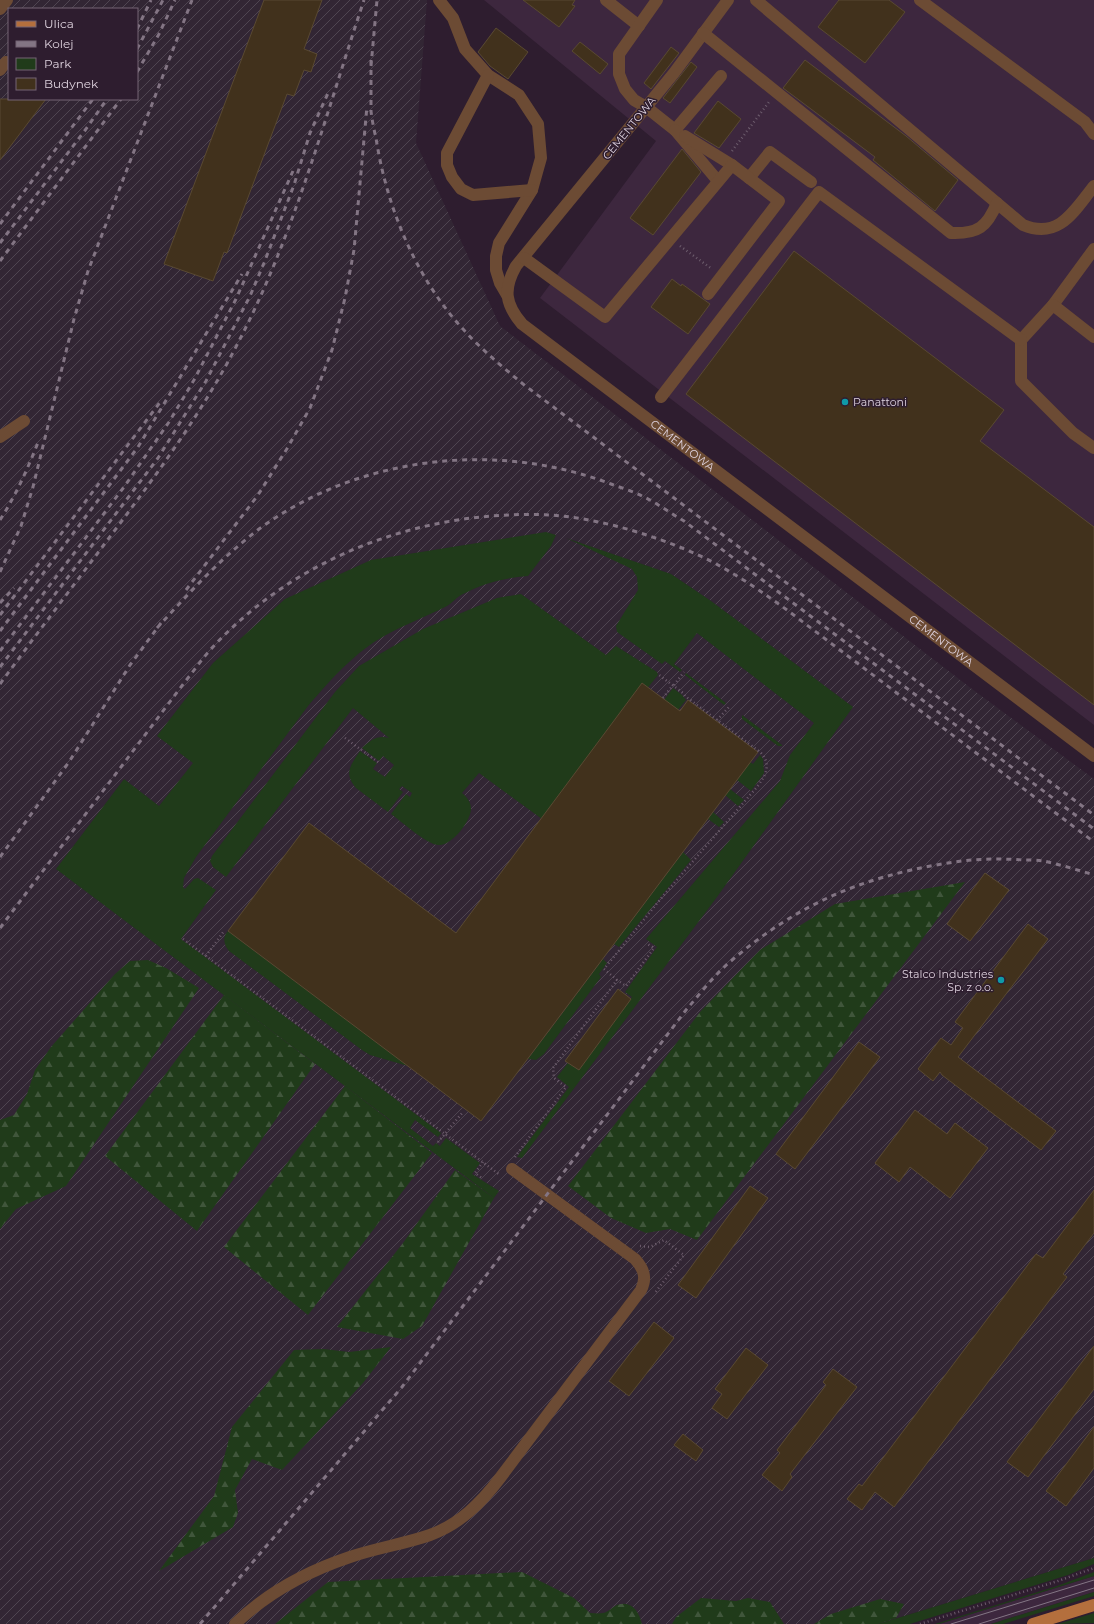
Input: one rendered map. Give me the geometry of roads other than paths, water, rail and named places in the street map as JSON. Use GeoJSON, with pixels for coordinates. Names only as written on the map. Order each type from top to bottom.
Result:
{"type":"FeatureCollection","features":[{"type":"Feature","properties":{"kind":"main road"},"geometry":{"type":"LineString","coordinates":[[1033,1624],[1094,1605]]}},
{"type":"Feature","properties":{"kind":"lane"},"geometry":{"type":"LineString","coordinates":[[0,10],[7,0]]}},
{"type":"Feature","properties":{"kind":"lane"},"geometry":{"type":"LineString","coordinates":[[439,0],[453,18],[465,49],[488,75],[519,95],[538,124],[541,158],[532,190],[499,244],[496,256],[496,270],[500,283],[507,295]]}},
{"type":"Feature","properties":{"kind":"lane"},"geometry":{"type":"LineString","coordinates":[[606,0],[639,26]]}},
{"type":"Feature","properties":{"kind":"lane"},"geometry":{"type":"LineString","coordinates":[[656,0],[619,54],[618,74],[625,89],[634,100],[646,107],[675,130],[728,163],[779,201],[708,294]]}},
{"type":"Feature","properties":{"kind":"lane","name":"CEMENTOWA"},"geometry":{"type":"LineString","coordinates":[[728,0],[674,73],[512,274],[507,295],[511,308],[522,324],[1094,756]]}},
{"type":"Feature","properties":{"kind":"lane"},"geometry":{"type":"LineString","coordinates":[[756,0],[1023,225],[1034,229],[1047,230],[1058,226],[1068,218],[1094,186]]}},
{"type":"Feature","properties":{"kind":"lane"},"geometry":{"type":"LineString","coordinates":[[920,0],[1085,122],[1094,134]]}},
{"type":"Feature","properties":{"kind":"lane"},"geometry":{"type":"LineString","coordinates":[[703,33],[951,233],[964,234],[980,228],[991,218],[998,203]]}},
{"type":"Feature","properties":{"kind":"lane"},"geometry":{"type":"LineString","coordinates":[[488,75],[447,153],[447,165],[452,177],[461,189],[473,195],[532,190]]}},
{"type":"Feature","properties":{"kind":"lane"},"geometry":{"type":"LineString","coordinates":[[675,130],[721,76]]}},
{"type":"Feature","properties":{"kind":"lane"},"geometry":{"type":"LineString","coordinates":[[675,130],[718,181]]}},
{"type":"Feature","properties":{"kind":"lane"},"geometry":{"type":"LineString","coordinates":[[749,178],[770,152],[812,182]]}},
{"type":"Feature","properties":{"kind":"lane"},"geometry":{"type":"LineString","coordinates":[[524,258],[605,317],[718,181],[728,163]]}},
{"type":"Feature","properties":{"kind":"lane"},"geometry":{"type":"LineString","coordinates":[[661,397],[819,192],[1021,340]]}},
{"type":"Feature","properties":{"kind":"lane"},"geometry":{"type":"LineString","coordinates":[[1094,249],[1053,305],[1021,340],[1021,381],[1073,433],[1094,448]]}},
{"type":"Feature","properties":{"kind":"lane"},"geometry":{"type":"LineString","coordinates":[[1053,305],[1094,337]]}},
{"type":"Feature","properties":{"kind":"lane"},"geometry":{"type":"LineString","coordinates":[[0,437],[24,421]]}},
{"type":"Feature","properties":{"kind":"lane"},"geometry":{"type":"LineString","coordinates":[[235,1624],[252,1609],[276,1592],[311,1572],[350,1557],[430,1535],[449,1526],[469,1512],[488,1494],[641,1290],[645,1281],[645,1276],[642,1269],[634,1259],[510,1168]]}},
{"type":"Feature","properties":{"kind":"tram line"},"geometry":{"type":"LineString","coordinates":[[951,1624],[1094,1580]]}},
{"type":"Feature","properties":{"kind":"tram line"},"geometry":{"type":"LineString","coordinates":[[979,1624],[1094,1588]]}},
{"type":"Feature","properties":{"kind":"railway"},"geometry":{"type":"LineString","coordinates":[[138,27],[151,0]]}},
{"type":"Feature","properties":{"kind":"railway"},"geometry":{"type":"LineString","coordinates":[[138,47],[163,0]]}},
{"type":"Feature","properties":{"kind":"railway"},"geometry":{"type":"LineString","coordinates":[[138,70],[159,34],[175,0]]}},
{"type":"Feature","properties":{"kind":"railway"},"geometry":{"type":"LineString","coordinates":[[0,572],[21,526],[33,487],[74,319],[88,271],[192,0]]}},
{"type":"Feature","properties":{"kind":"railway"},"geometry":{"type":"LineString","coordinates":[[0,684],[178,444],[226,366],[260,298],[293,215],[323,129],[364,0]]}},
{"type":"Feature","properties":{"kind":"railway"},"geometry":{"type":"LineString","coordinates":[[371,66],[377,0]]}},
{"type":"Feature","properties":{"kind":"railway"},"geometry":{"type":"LineString","coordinates":[[371,60],[372,118],[381,162],[394,211],[403,234],[426,279],[455,320],[479,346],[523,384],[1094,815]]}},
{"type":"Feature","properties":{"kind":"railway"},"geometry":{"type":"LineString","coordinates":[[0,667],[158,458],[206,381],[250,296],[264,263],[294,185],[310,133],[329,91]]}},
{"type":"Feature","properties":{"kind":"railway"},"geometry":{"type":"LineString","coordinates":[[0,224],[92,100]]}},
{"type":"Feature","properties":{"kind":"railway"},"geometry":{"type":"LineString","coordinates":[[0,243],[106,100]]}},
{"type":"Feature","properties":{"kind":"railway"},"geometry":{"type":"LineString","coordinates":[[0,261],[120,100]]}},
{"type":"Feature","properties":{"kind":"railway"},"geometry":{"type":"LineString","coordinates":[[186,590],[258,495],[288,447],[310,408],[332,350],[345,298],[354,250],[367,106]]}},
{"type":"Feature","properties":{"kind":"railway"},"geometry":{"type":"LineString","coordinates":[[0,651],[124,487],[169,422],[194,380],[236,299],[293,171]]}},
{"type":"Feature","properties":{"kind":"railway"},"geometry":{"type":"LineString","coordinates":[[0,631],[138,447],[242,274]]}},
{"type":"Feature","properties":{"kind":"railway"},"geometry":{"type":"LineString","coordinates":[[0,615],[161,401]]}},
{"type":"Feature","properties":{"kind":"railway"},"geometry":{"type":"LineString","coordinates":[[0,520],[31,461],[39,440]]}},
{"type":"Feature","properties":{"kind":"railway"},"geometry":{"type":"LineString","coordinates":[[157,628],[218,564],[259,529],[298,504],[340,485],[384,471],[429,463],[475,460],[522,462],[567,470],[635,493],[684,521],[1094,829]]}},
{"type":"Feature","properties":{"kind":"railway"},"geometry":{"type":"LineString","coordinates":[[0,928],[200,662],[211,649],[245,616],[283,588],[323,564],[366,544],[410,530],[456,520],[503,515],[550,515],[583,519],[617,526],[682,548],[723,568],[787,610],[1094,842]]}},
{"type":"Feature","properties":{"kind":"railway"},"geometry":{"type":"LineString","coordinates":[[0,603],[14,588]]}},
{"type":"Feature","properties":{"kind":"railway"},"geometry":{"type":"LineString","coordinates":[[0,857],[69,762],[130,665],[161,623]]}},
{"type":"Feature","properties":{"kind":"railway"},"geometry":{"type":"LineString","coordinates":[[200,1624],[402,1387],[686,1010],[725,966],[755,942],[804,910],[829,897],[883,877],[942,864],[982,859],[1037,860],[1094,875]]}},
{"type":"Feature","properties":{"kind":"place","name":"Panattoni"},"geometry":{"type":"Point","coordinates":[845,402]}},
{"type":"Feature","properties":{"kind":"place","name":"Stalco Industries Sp. z o.o."},"geometry":{"type":"Point","coordinates":[1001,980]}}]}
